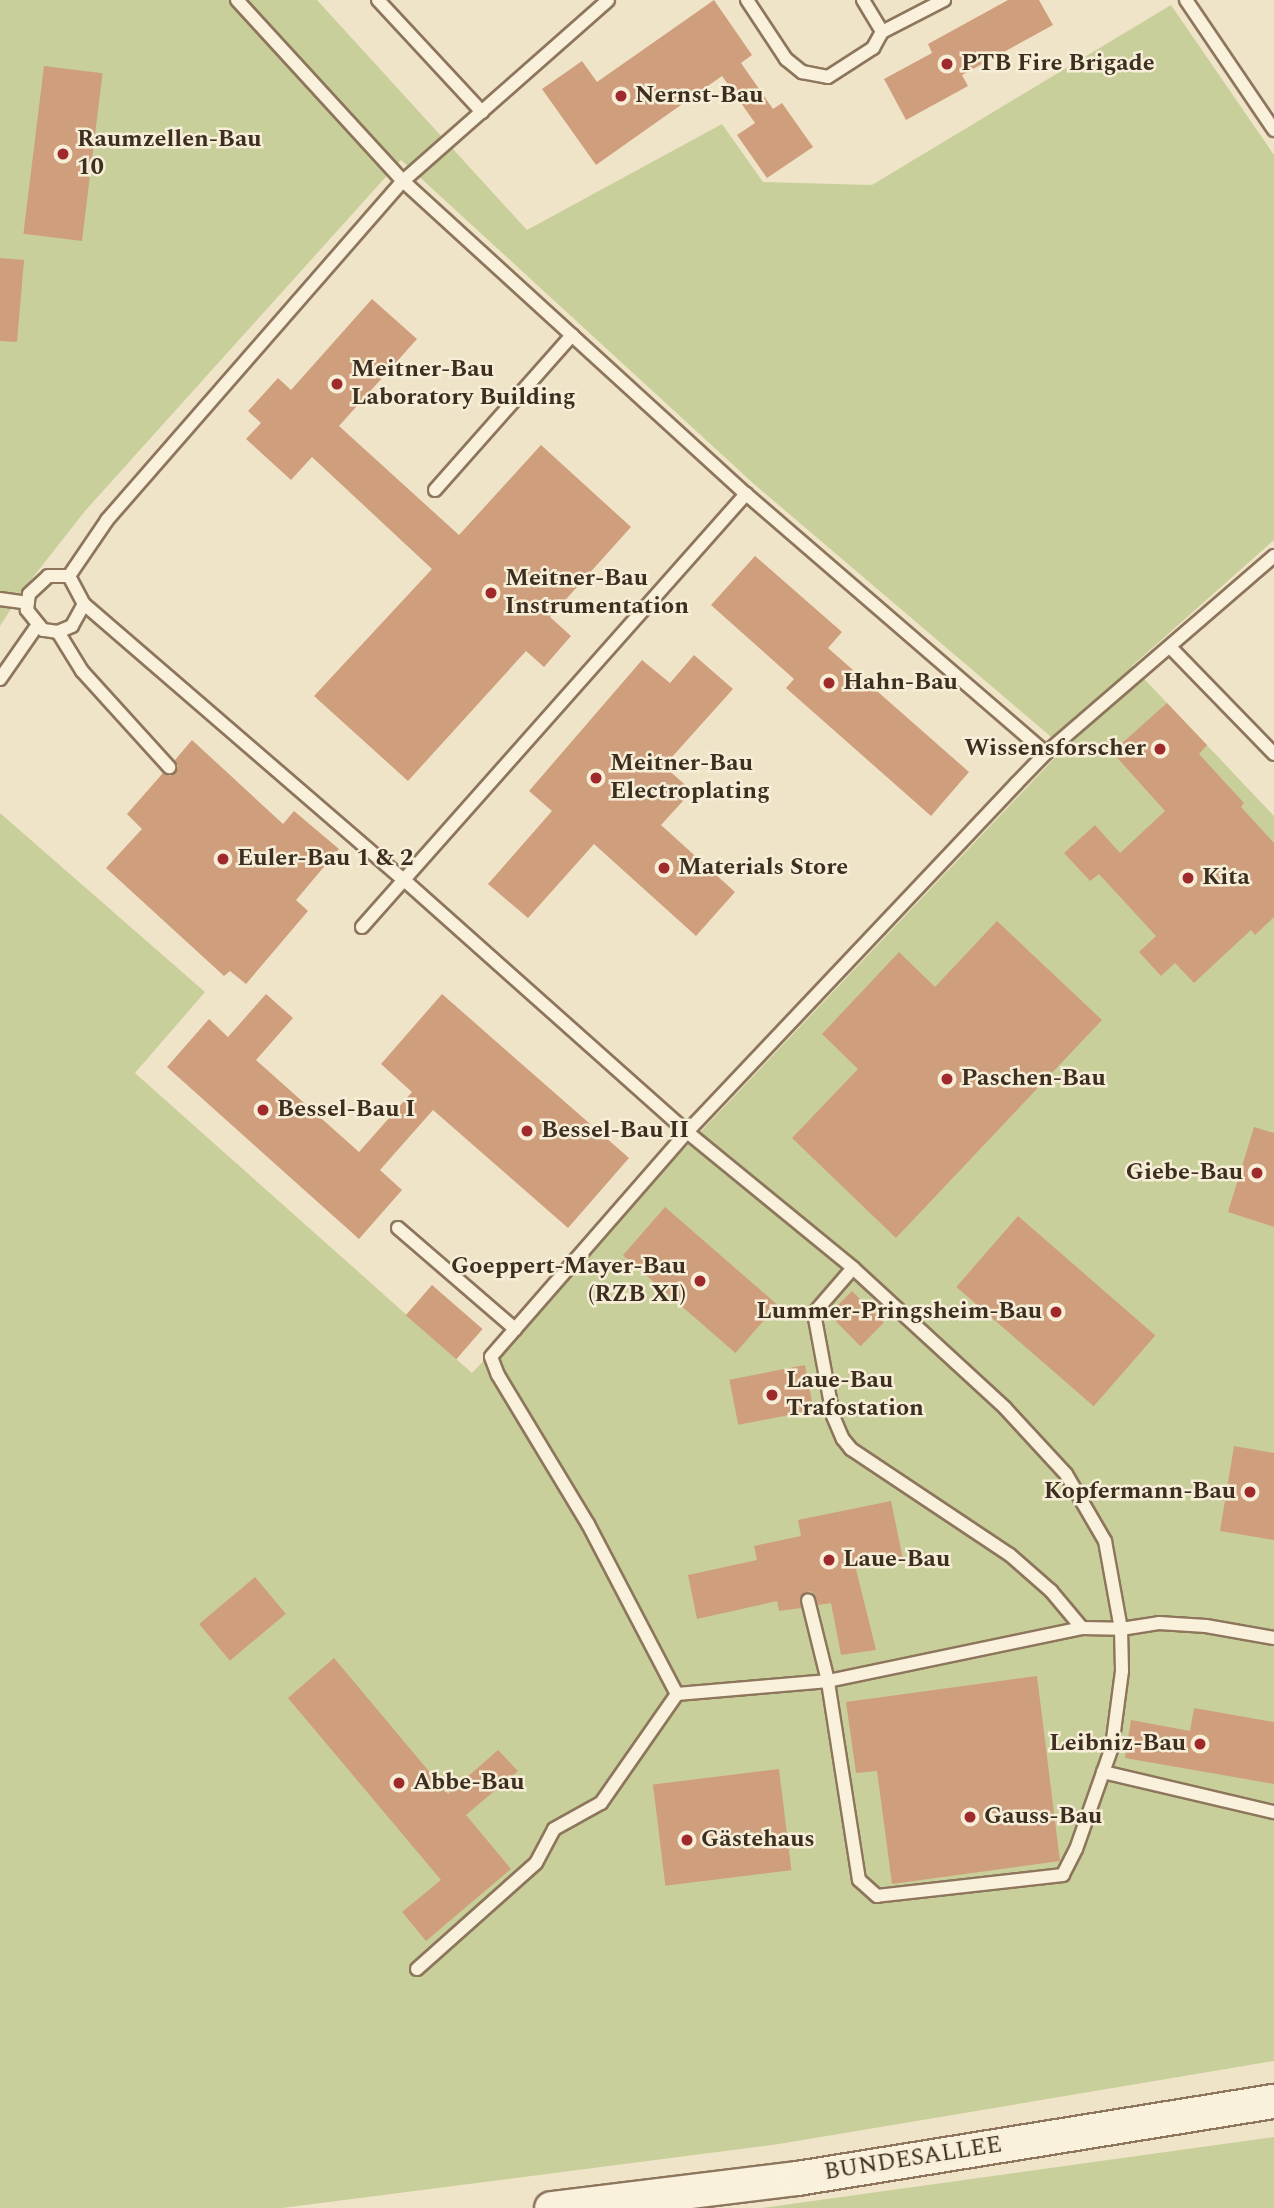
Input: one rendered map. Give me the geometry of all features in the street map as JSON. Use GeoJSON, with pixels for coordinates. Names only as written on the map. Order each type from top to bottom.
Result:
{"type":"FeatureCollection","features":[{"type":"Feature","properties":{"kind":"main road","name":"BUNDESALLEE"},"geometry":{"type":"LineString","coordinates":[[551,2208],[797,2178],[1274,2101]]}},
{"type":"Feature","properties":{"kind":"lane"},"geometry":{"type":"LineString","coordinates":[[237,0],[403,181],[746,494],[1046,753]]}},
{"type":"Feature","properties":{"kind":"lane"},"geometry":{"type":"LineString","coordinates":[[378,0],[482,112]]}},
{"type":"Feature","properties":{"kind":"lane"},"geometry":{"type":"LineString","coordinates":[[69,576],[107,520],[403,181],[608,0]]}},
{"type":"Feature","properties":{"kind":"lane"},"geometry":{"type":"LineString","coordinates":[[747,0],[786,59],[802,72],[828,76],[873,48],[882,32],[944,0]]}},
{"type":"Feature","properties":{"kind":"lane"},"geometry":{"type":"LineString","coordinates":[[863,0],[882,32]]}},
{"type":"Feature","properties":{"kind":"lane"},"geometry":{"type":"LineString","coordinates":[[1186,0],[1274,130]]}},
{"type":"Feature","properties":{"kind":"lane"},"geometry":{"type":"LineString","coordinates":[[435,491],[572,335]]}},
{"type":"Feature","properties":{"kind":"lane"},"geometry":{"type":"LineString","coordinates":[[362,927],[746,494]]}},
{"type":"Feature","properties":{"kind":"lane"},"geometry":{"type":"LineString","coordinates":[[677,1694],[588,1524],[498,1375],[491,1357],[687,1132],[1046,753],[1171,648],[1274,556]]}},
{"type":"Feature","properties":{"kind":"lane"},"geometry":{"type":"LineString","coordinates":[[69,576],[48,576],[29,594],[27,610],[37,626],[43,630],[58,632],[72,626],[84,604]]}},
{"type":"Feature","properties":{"kind":"lane"},"geometry":{"type":"LineString","coordinates":[[69,576],[84,604],[403,879],[687,1132],[853,1268],[1005,1408],[1066,1474],[1105,1541],[1121,1629],[1122,1671],[1112,1747],[1076,1849],[1063,1875],[877,1896],[859,1880],[828,1681],[808,1600]]}},
{"type":"Feature","properties":{"kind":"lane"},"geometry":{"type":"LineString","coordinates":[[0,598],[28,603]]}},
{"type":"Feature","properties":{"kind":"lane"},"geometry":{"type":"LineString","coordinates":[[0,680],[37,626]]}},
{"type":"Feature","properties":{"kind":"lane"},"geometry":{"type":"LineString","coordinates":[[58,632],[82,671],[169,767]]}},
{"type":"Feature","properties":{"kind":"lane"},"geometry":{"type":"LineString","coordinates":[[1171,648],[1274,754]]}},
{"type":"Feature","properties":{"kind":"lane"},"geometry":{"type":"LineString","coordinates":[[398,1228],[515,1329]]}},
{"type":"Feature","properties":{"kind":"lane"},"geometry":{"type":"LineString","coordinates":[[853,1268],[814,1313],[833,1416],[843,1439],[851,1449],[1010,1555],[1052,1591],[1082,1628]]}},
{"type":"Feature","properties":{"kind":"lane"},"geometry":{"type":"LineString","coordinates":[[677,1694],[828,1681],[1082,1628],[1121,1629],[1159,1623],[1206,1626],[1274,1638]]}},
{"type":"Feature","properties":{"kind":"lane"},"geometry":{"type":"LineString","coordinates":[[417,1969],[536,1863],[554,1829],[601,1803],[677,1694]]}},
{"type":"Feature","properties":{"kind":"lane"},"geometry":{"type":"LineString","coordinates":[[1103,1772],[1274,1812]]}},
{"type":"Feature","properties":{"kind":"green space"},"geometry":{"type":"Polygon","coordinates":[[[0,0],[317,0],[527,230],[722,124],[763,182],[872,185],[1171,5],[1274,155],[1274,540],[1132,666],[1274,816],[1274,2061],[779,2144],[282,2208],[0,2208],[0,813],[205,992],[135,1073],[472,1373],[1064,748],[754,484],[401,160],[85,511],[23,590],[0,626],[0,0]]]}},
{"type":"Feature","properties":{"kind":"green space"},"geometry":{"type":"Polygon","coordinates":[[[1274,2137],[1274,2208],[762,2208],[1274,2137]]]}},
{"type":"Feature","properties":{"kind":"building","name":"Nernst-Bau"},"geometry":{"type":"Polygon","coordinates":[[[714,0],[752,55],[741,63],[773,109],[782,103],[813,147],[767,178],[737,135],[755,123],[722,76],[596,165],[542,89],[582,61],[597,82],[714,0]]]}},
{"type":"Feature","properties":{"kind":"building","name":"PTB Fire Brigade"},"geometry":{"type":"Polygon","coordinates":[[[1008,0],[1039,0],[1053,25],[962,75],[968,86],[906,120],[884,79],[932,53],[928,44],[1008,0]]]}},
{"type":"Feature","properties":{"kind":"building","name":"Raumzellen-Bau 10"},"geometry":{"type":"Polygon","coordinates":[[[44,66],[103,73],[82,241],[23,234],[44,66]]]}},
{"type":"Feature","properties":{"kind":"building"},"geometry":{"type":"Polygon","coordinates":[[[0,258],[24,260],[17,342],[0,341],[0,258]]]}},
{"type":"Feature","properties":{"kind":"building","name":"Meitner-Bau Instrumentation"},"geometry":{"type":"Polygon","coordinates":[[[372,299],[417,339],[339,426],[459,535],[541,445],[631,527],[550,617],[571,636],[544,667],[526,651],[408,781],[314,696],[432,569],[312,457],[291,480],[246,439],[261,423],[248,411],[278,378],[291,390],[372,299]]]}},
{"type":"Feature","properties":{"kind":"building","name":"Hahn-Bau"},"geometry":{"type":"Polygon","coordinates":[[[755,556],[842,632],[828,648],[969,772],[931,816],[786,688],[794,679],[711,605],[755,556]]]}},
{"type":"Feature","properties":{"kind":"building","name":"Meitner-Bau Electroplating"},"geometry":{"type":"Polygon","coordinates":[[[694,655],[733,689],[664,766],[692,791],[661,825],[735,892],[696,936],[594,844],[528,918],[488,884],[552,811],[529,791],[642,660],[670,683],[694,655]]]}},
{"type":"Feature","properties":{"kind":"building","name":"Kita"},"geometry":{"type":"Polygon","coordinates":[[[1167,703],[1207,745],[1199,754],[1244,803],[1241,807],[1274,843],[1274,917],[1255,935],[1251,930],[1194,983],[1175,963],[1161,976],[1139,952],[1156,936],[1099,874],[1090,881],[1064,853],[1095,825],[1120,853],[1165,811],[1112,752],[1167,703]]]}},
{"type":"Feature","properties":{"kind":"building","name":"Euler-Bau 1 & 2"},"geometry":{"type":"Polygon","coordinates":[[[192,740],[283,824],[294,811],[339,849],[296,900],[308,911],[246,984],[230,971],[224,976],[106,868],[142,829],[127,814],[163,773],[170,776],[175,773],[178,766],[175,760],[192,740]]]}},
{"type":"Feature","properties":{"kind":"building","name":"Paschen-Bau"},"geometry":{"type":"Polygon","coordinates":[[[997,921],[1102,1020],[896,1238],[792,1138],[858,1069],[822,1034],[899,952],[935,987],[997,921]]]}},
{"type":"Feature","properties":{"kind":"building"},"geometry":{"type":"Polygon","coordinates":[[[266,994],[293,1018],[256,1060],[359,1152],[412,1092],[381,1064],[442,994],[629,1158],[568,1228],[433,1110],[380,1170],[402,1190],[359,1239],[167,1067],[209,1019],[228,1037],[266,994]]]}},
{"type":"Feature","properties":{"kind":"building","name":"Giebe-Bau"},"geometry":{"type":"Polygon","coordinates":[[[1254,1127],[1274,1133],[1274,1227],[1228,1212],[1254,1127]]]}},
{"type":"Feature","properties":{"kind":"building","name":"Goeppert-Mayer-Bau (RZB XI)"},"geometry":{"type":"Polygon","coordinates":[[[665,1207],[777,1305],[735,1353],[623,1255],[665,1207]]]}},
{"type":"Feature","properties":{"kind":"building","name":"Lummer-Pringsheim-Bau"},"geometry":{"type":"Polygon","coordinates":[[[1018,1216],[1155,1335],[1094,1406],[956,1287],[1018,1216]]]}},
{"type":"Feature","properties":{"kind":"building"},"geometry":{"type":"Polygon","coordinates":[[[432,1285],[483,1329],[456,1359],[406,1315],[432,1285]]]}},
{"type":"Feature","properties":{"kind":"building"},"geometry":{"type":"Polygon","coordinates":[[[852,1291],[884,1323],[860,1346],[829,1314],[852,1291]]]}},
{"type":"Feature","properties":{"kind":"building","name":"Laue-Bau Trafostation"},"geometry":{"type":"Polygon","coordinates":[[[805,1365],[814,1410],[738,1425],[729,1380],[805,1365]]]}},
{"type":"Feature","properties":{"kind":"building","name":"Kopfermann-Bau"},"geometry":{"type":"Polygon","coordinates":[[[1234,1446],[1274,1453],[1274,1540],[1220,1531],[1234,1446]]]}},
{"type":"Feature","properties":{"kind":"building","name":"Laue-Bau"},"geometry":{"type":"Polygon","coordinates":[[[891,1501],[903,1559],[856,1569],[876,1650],[841,1655],[831,1603],[818,1605],[815,1594],[810,1591],[800,1597],[801,1608],[779,1611],[777,1601],[697,1619],[688,1575],[757,1560],[754,1546],[801,1536],[798,1520],[891,1501]]]}},
{"type":"Feature","properties":{"kind":"building"},"geometry":{"type":"Polygon","coordinates":[[[255,1577],[286,1614],[230,1661],[199,1624],[255,1577]]]}},
{"type":"Feature","properties":{"kind":"building","name":"Abbe-Bau"},"geometry":{"type":"Polygon","coordinates":[[[334,1658],[448,1794],[498,1750],[518,1771],[466,1815],[511,1869],[426,1941],[402,1912],[441,1880],[288,1698],[334,1658]]]}},
{"type":"Feature","properties":{"kind":"building","name":"Gauss-Bau"},"geometry":{"type":"Polygon","coordinates":[[[1037,1676],[1060,1861],[892,1884],[877,1771],[856,1773],[846,1702],[1037,1676]]]}},
{"type":"Feature","properties":{"kind":"building","name":"Leibniz-Bau"},"geometry":{"type":"Polygon","coordinates":[[[1194,1708],[1274,1722],[1274,1784],[1125,1758],[1131,1720],[1190,1731],[1194,1708]]]}},
{"type":"Feature","properties":{"kind":"building","name":"Gästehaus"},"geometry":{"type":"Polygon","coordinates":[[[779,1769],[791,1870],[665,1886],[653,1784],[779,1769]]]}},
{"type":"Feature","properties":{"kind":"place","name":"PTB Fire Brigade"},"geometry":{"type":"Point","coordinates":[947,64]}},
{"type":"Feature","properties":{"kind":"place","name":"Nernst-Bau"},"geometry":{"type":"Point","coordinates":[621,96]}},
{"type":"Feature","properties":{"kind":"place","name":"Raumzellen-Bau 10"},"geometry":{"type":"Point","coordinates":[63,154]}},
{"type":"Feature","properties":{"kind":"place","name":"Meitner-Bau Laboratory Building"},"geometry":{"type":"Point","coordinates":[337,384]}},
{"type":"Feature","properties":{"kind":"place","name":"Meitner-Bau Instrumentation"},"geometry":{"type":"Point","coordinates":[491,593]}},
{"type":"Feature","properties":{"kind":"place","name":"Hahn-Bau"},"geometry":{"type":"Point","coordinates":[829,683]}},
{"type":"Feature","properties":{"kind":"place","name":"Wissensforscher"},"geometry":{"type":"Point","coordinates":[1160,749]}},
{"type":"Feature","properties":{"kind":"place","name":"Meitner-Bau Electroplating"},"geometry":{"type":"Point","coordinates":[596,778]}},
{"type":"Feature","properties":{"kind":"place","name":"Euler-Bau 1 & 2"},"geometry":{"type":"Point","coordinates":[223,859]}},
{"type":"Feature","properties":{"kind":"place","name":"Materials Store"},"geometry":{"type":"Point","coordinates":[664,868]}},
{"type":"Feature","properties":{"kind":"place","name":"Kita"},"geometry":{"type":"Point","coordinates":[1188,878]}},
{"type":"Feature","properties":{"kind":"place","name":"Paschen-Bau"},"geometry":{"type":"Point","coordinates":[947,1079]}},
{"type":"Feature","properties":{"kind":"place","name":"Bessel-Bau I"},"geometry":{"type":"Point","coordinates":[263,1110]}},
{"type":"Feature","properties":{"kind":"place","name":"Bessel-Bau II"},"geometry":{"type":"Point","coordinates":[527,1131]}},
{"type":"Feature","properties":{"kind":"place","name":"Giebe-Bau"},"geometry":{"type":"Point","coordinates":[1257,1173]}},
{"type":"Feature","properties":{"kind":"place","name":"Goeppert-Mayer-Bau (RZB XI)"},"geometry":{"type":"Point","coordinates":[700,1281]}},
{"type":"Feature","properties":{"kind":"place","name":"Lummer-Pringsheim-Bau"},"geometry":{"type":"Point","coordinates":[1056,1312]}},
{"type":"Feature","properties":{"kind":"place","name":"Laue-Bau Trafostation"},"geometry":{"type":"Point","coordinates":[772,1395]}},
{"type":"Feature","properties":{"kind":"place","name":"Kopfermann-Bau"},"geometry":{"type":"Point","coordinates":[1250,1492]}},
{"type":"Feature","properties":{"kind":"place","name":"Laue-Bau"},"geometry":{"type":"Point","coordinates":[829,1560]}},
{"type":"Feature","properties":{"kind":"place","name":"Leibniz-Bau"},"geometry":{"type":"Point","coordinates":[1200,1744]}},
{"type":"Feature","properties":{"kind":"place","name":"Abbe-Bau"},"geometry":{"type":"Point","coordinates":[399,1783]}},
{"type":"Feature","properties":{"kind":"place","name":"Gauss-Bau"},"geometry":{"type":"Point","coordinates":[970,1817]}},
{"type":"Feature","properties":{"kind":"place","name":"Gästehaus"},"geometry":{"type":"Point","coordinates":[687,1840]}}]}
